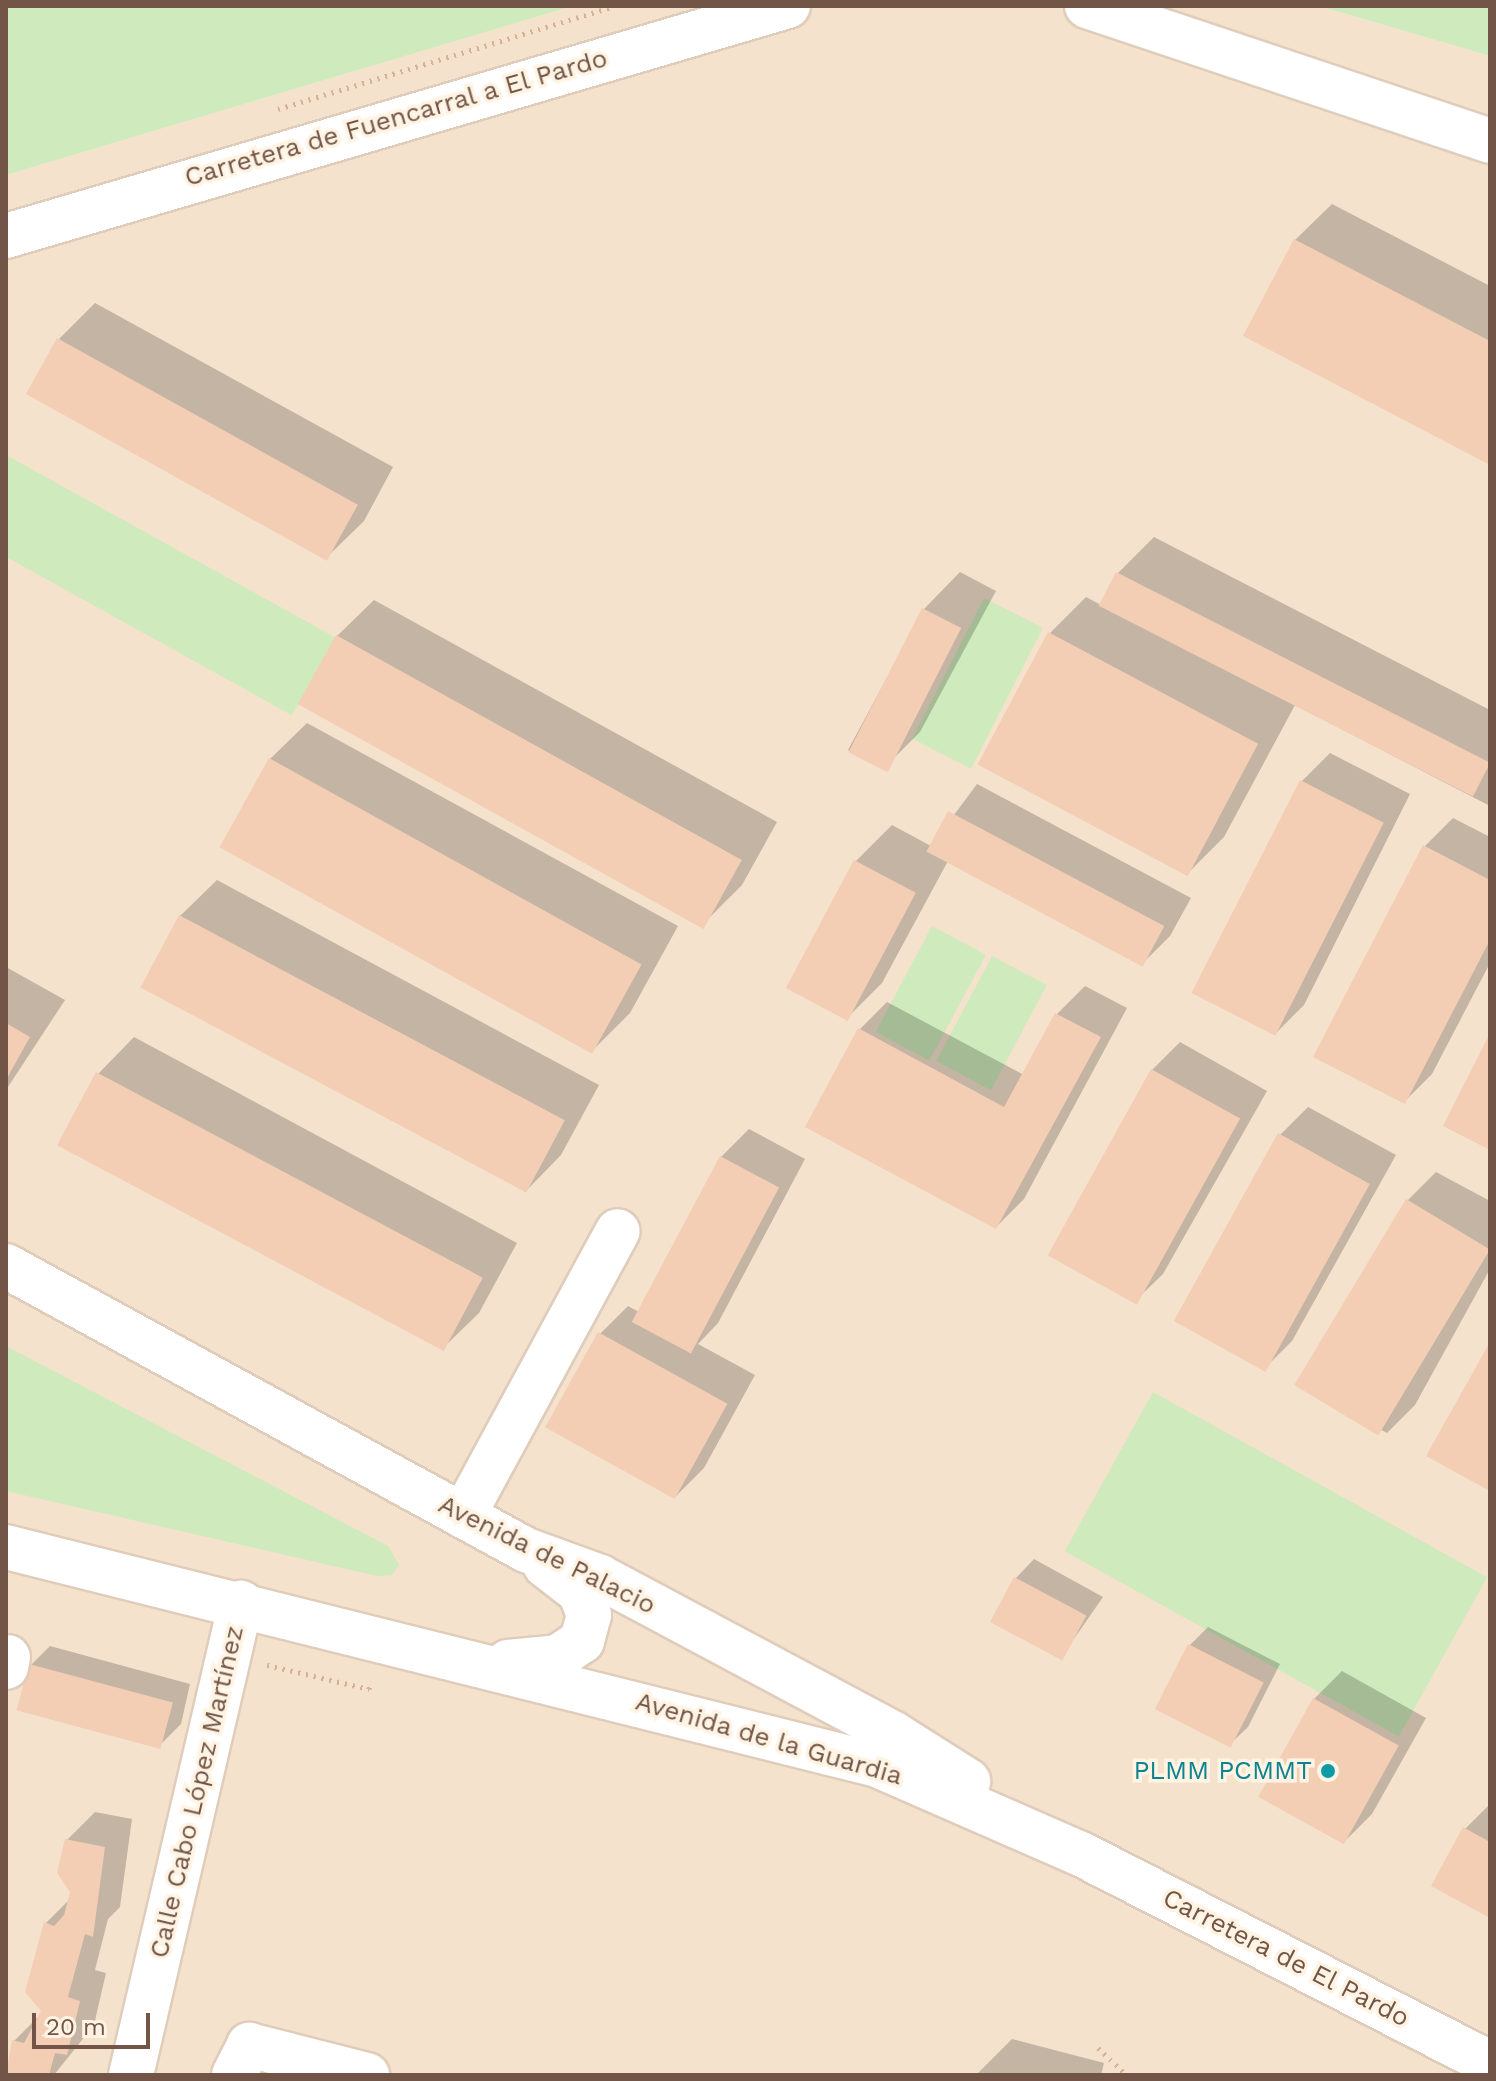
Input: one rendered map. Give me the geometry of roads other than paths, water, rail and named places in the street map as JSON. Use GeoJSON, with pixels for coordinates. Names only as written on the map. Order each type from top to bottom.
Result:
{"type":"FeatureCollection","features":[{"type":"Feature","properties":{"kind":"street","name":"Carretera de Fuencarral a El Pardo"},"geometry":{"type":"LineString","coordinates":[[6,236],[788,6]]}},
{"type":"Feature","properties":{"kind":"street"},"geometry":{"type":"LineString","coordinates":[[1087,6],[1490,141]]}},
{"type":"Feature","properties":{"kind":"street"},"geometry":{"type":"LineString","coordinates":[[463,1516],[618,1231]]}},
{"type":"Feature","properties":{"kind":"street","name":"Avenida de Palacio"},"geometry":{"type":"LineString","coordinates":[[6,1266],[526,1550],[600,1577],[894,1734],[1081,1854]]}},
{"type":"Feature","properties":{"kind":"street","name":"Avenida de la Guardia"},"geometry":{"type":"LineString","coordinates":[[6,1547],[494,1664],[877,1765],[1081,1854]]}},
{"type":"Feature","properties":{"kind":"street","name":"Avenida de la Guardia"},"geometry":{"type":"LineString","coordinates":[[494,1664],[558,1657],[582,1641],[589,1615],[580,1592],[526,1550]]}},
{"type":"Feature","properties":{"kind":"street","name":"Calle Cabo López Martínez"},"geometry":{"type":"LineString","coordinates":[[131,2075],[241,1603]]}},
{"type":"Feature","properties":{"kind":"street","name":"Carretera de El Pardo"},"geometry":{"type":"LineString","coordinates":[[1081,1854],[1490,2063]]}},
{"type":"Feature","properties":{"kind":"street"},"geometry":{"type":"LineString","coordinates":[[234,2075],[249,2045],[367,2075]]}},
{"type":"Feature","properties":{"kind":"place","name":"PLMM PCMMT"},"geometry":{"type":"Point","coordinates":[1328,1771]}}]}
